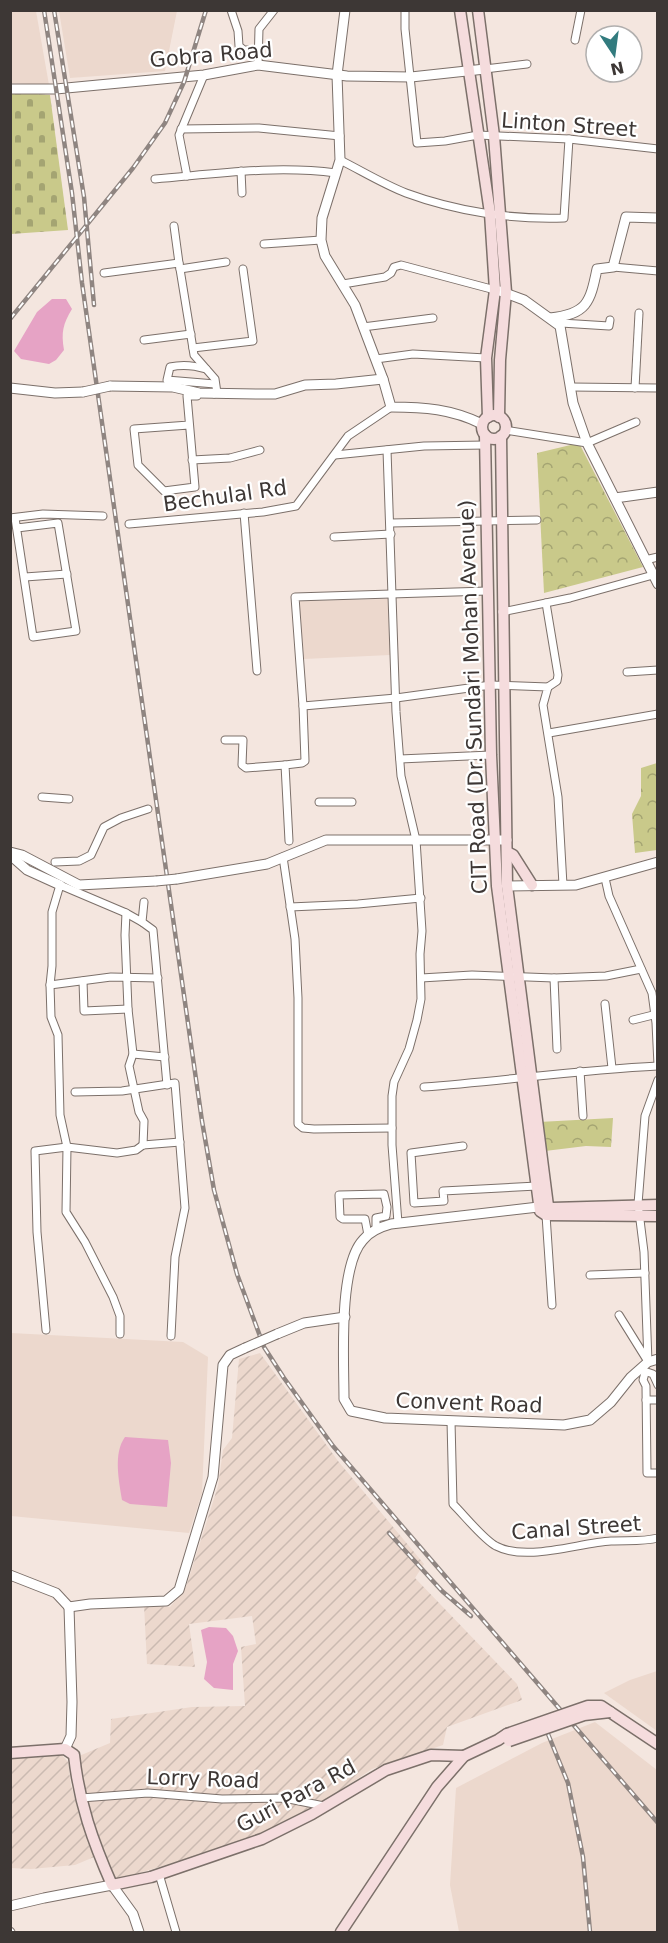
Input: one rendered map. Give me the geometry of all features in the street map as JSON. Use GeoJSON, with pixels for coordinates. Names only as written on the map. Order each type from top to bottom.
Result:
{"type":"FeatureCollection","features":[{"type":"Feature","properties":{"kind":"main road"},"geometry":{"type":"LineString","coordinates":[[460,10],[478,135],[496,214]]}},
{"type":"Feature","properties":{"kind":"main road"},"geometry":{"type":"LineString","coordinates":[[478,10],[494,136],[500,291],[500,360],[490,419]]}},
{"type":"Feature","properties":{"kind":"main road"},"geometry":{"type":"LineString","coordinates":[[490,419],[486,358],[500,291]]}},
{"type":"Feature","properties":{"kind":"main road"},"geometry":{"type":"LineString","coordinates":[[486,440],[503,433],[504,422],[490,419]]}},
{"type":"Feature","properties":{"kind":"main road","name":"CIT Road (Dr. Sundari Mohan Avenue)"},"geometry":{"type":"LineString","coordinates":[[490,419],[483,432],[486,440],[491,755],[501,840],[507,852],[507,886],[514,975],[545,1209]]}},
{"type":"Feature","properties":{"kind":"main road","name":"CIT Road (Dr. Sundari Mohan Avenue)"},"geometry":{"type":"LineString","coordinates":[[503,433],[501,520],[505,685],[501,840],[497,886],[514,975]]}},
{"type":"Feature","properties":{"kind":"main road"},"geometry":{"type":"LineString","coordinates":[[507,852],[513,855],[532,885]]}},
{"type":"Feature","properties":{"kind":"main road","name":"CIT Road (Dr. Sundari Mohan Avenue)"},"geometry":{"type":"LineString","coordinates":[[527,1078],[537,1186],[545,1209]]}},
{"type":"Feature","properties":{"kind":"main road"},"geometry":{"type":"LineString","coordinates":[[545,1209],[638,1209],[657,1205]]}},
{"type":"Feature","properties":{"kind":"main road"},"geometry":{"type":"LineString","coordinates":[[638,1209],[657,1216]]}},
{"type":"Feature","properties":{"kind":"main road"},"geometry":{"type":"LineString","coordinates":[[342,1932],[437,1787],[464,1755],[504,1738],[584,1715],[610,1712],[656,1743]]}},
{"type":"Feature","properties":{"kind":"main road"},"geometry":{"type":"LineString","coordinates":[[10,1753],[64,1749],[74,1755],[81,1798],[94,1844],[112,1885]]}},
{"type":"Feature","properties":{"kind":"main road","name":"Guri Para Rd"},"geometry":{"type":"LineString","coordinates":[[112,1885],[159,1874],[262,1839],[386,1770],[431,1755],[464,1755]]}},
{"type":"Feature","properties":{"kind":"street"},"geometry":{"type":"LineString","coordinates":[[231,10],[238,31],[239,45],[244,50],[258,50]]}},
{"type":"Feature","properties":{"kind":"street"},"geometry":{"type":"LineString","coordinates":[[258,65],[259,29],[274,10]]}},
{"type":"Feature","properties":{"kind":"street"},"geometry":{"type":"LineString","coordinates":[[345,10],[338,75],[340,160],[322,218],[321,240],[325,256],[355,305],[376,359],[391,407],[427,407],[490,419]]}},
{"type":"Feature","properties":{"kind":"street"},"geometry":{"type":"LineString","coordinates":[[405,10],[417,143],[478,135]]}},
{"type":"Feature","properties":{"kind":"street"},"geometry":{"type":"LineString","coordinates":[[576,40],[581,10]]}},
{"type":"Feature","properties":{"kind":"street"},"geometry":{"type":"LineString","coordinates":[[485,69],[527,64]]}},
{"type":"Feature","properties":{"kind":"street","name":"Gobra Road"},"geometry":{"type":"LineString","coordinates":[[10,89],[56,89],[204,75],[258,65],[338,75],[411,77],[485,69]]}},
{"type":"Feature","properties":{"kind":"street"},"geometry":{"type":"LineString","coordinates":[[187,176],[179,136],[204,75]]}},
{"type":"Feature","properties":{"kind":"street"},"geometry":{"type":"LineString","coordinates":[[181,129],[259,128],[340,136]]}},
{"type":"Feature","properties":{"kind":"street","name":"Linton Street"},"geometry":{"type":"LineString","coordinates":[[478,135],[569,139],[657,149]]}},
{"type":"Feature","properties":{"kind":"street"},"geometry":{"type":"LineString","coordinates":[[340,160],[404,193],[459,210],[536,219],[564,218],[569,139]]}},
{"type":"Feature","properties":{"kind":"street"},"geometry":{"type":"LineString","coordinates":[[155,179],[241,171],[304,169],[336,173]]}},
{"type":"Feature","properties":{"kind":"street"},"geometry":{"type":"LineString","coordinates":[[241,171],[242,193]]}},
{"type":"Feature","properties":{"kind":"street"},"geometry":{"type":"LineString","coordinates":[[613,267],[626,217],[657,218]]}},
{"type":"Feature","properties":{"kind":"street"},"geometry":{"type":"LineString","coordinates":[[174,226],[194,355],[215,379],[216,388]]}},
{"type":"Feature","properties":{"kind":"street"},"geometry":{"type":"LineString","coordinates":[[264,244],[321,240]]}},
{"type":"Feature","properties":{"kind":"street"},"geometry":{"type":"LineString","coordinates":[[104,273],[226,261]]}},
{"type":"Feature","properties":{"kind":"street"},"geometry":{"type":"LineString","coordinates":[[343,284],[385,277],[394,267],[401,265],[500,291],[524,300],[560,327],[573,403],[587,443],[655,579],[502,612]]}},
{"type":"Feature","properties":{"kind":"street"},"geometry":{"type":"LineString","coordinates":[[550,318],[580,310],[591,297],[597,269],[613,267],[657,271]]}},
{"type":"Feature","properties":{"kind":"street"},"geometry":{"type":"LineString","coordinates":[[193,348],[253,340],[243,269]]}},
{"type":"Feature","properties":{"kind":"street"},"geometry":{"type":"LineString","coordinates":[[635,388],[639,313]]}},
{"type":"Feature","properties":{"kind":"street"},"geometry":{"type":"LineString","coordinates":[[363,327],[433,318]]}},
{"type":"Feature","properties":{"kind":"street"},"geometry":{"type":"LineString","coordinates":[[560,327],[561,323],[609,326],[610,320]]}},
{"type":"Feature","properties":{"kind":"street"},"geometry":{"type":"LineString","coordinates":[[144,340],[191,333]]}},
{"type":"Feature","properties":{"kind":"street"},"geometry":{"type":"LineString","coordinates":[[376,359],[413,354],[486,358]]}},
{"type":"Feature","properties":{"kind":"street"},"geometry":{"type":"LineString","coordinates":[[206,369],[192,365],[173,366],[170,367],[167,380],[275,394],[305,385],[383,379]]}},
{"type":"Feature","properties":{"kind":"street"},"geometry":{"type":"LineString","coordinates":[[10,388],[55,393],[83,392],[110,386],[162,386],[199,393],[216,388]]}},
{"type":"Feature","properties":{"kind":"street"},"geometry":{"type":"LineString","coordinates":[[571,387],[657,388]]}},
{"type":"Feature","properties":{"kind":"street"},"geometry":{"type":"LineString","coordinates":[[189,424],[134,429],[138,465],[164,491],[195,487],[187,395],[205,396],[216,388]]}},
{"type":"Feature","properties":{"kind":"street","name":"Bechulal Rd"},"geometry":{"type":"LineString","coordinates":[[129,524],[296,506],[348,436],[391,407]]}},
{"type":"Feature","properties":{"kind":"street"},"geometry":{"type":"LineString","coordinates":[[503,433],[587,443],[636,422]]}},
{"type":"Feature","properties":{"kind":"street"},"geometry":{"type":"LineString","coordinates":[[334,455],[486,440]]}},
{"type":"Feature","properties":{"kind":"street"},"geometry":{"type":"LineString","coordinates":[[192,460],[230,458],[260,450]]}},
{"type":"Feature","properties":{"kind":"street"},"geometry":{"type":"LineString","coordinates":[[387,450],[401,776],[416,840],[421,898],[421,999],[409,1049],[394,1082],[392,1128],[398,1223]]}},
{"type":"Feature","properties":{"kind":"street"},"geometry":{"type":"LineString","coordinates":[[615,498],[657,492]]}},
{"type":"Feature","properties":{"kind":"street"},"geometry":{"type":"LineString","coordinates":[[244,513],[256,671]]}},
{"type":"Feature","properties":{"kind":"street"},"geometry":{"type":"LineString","coordinates":[[17,528],[58,523],[76,631],[33,637],[17,528],[13,518],[43,514],[103,516]]}},
{"type":"Feature","properties":{"kind":"street"},"geometry":{"type":"LineString","coordinates":[[391,523],[537,520]]}},
{"type":"Feature","properties":{"kind":"street"},"geometry":{"type":"LineString","coordinates":[[334,537],[391,534]]}},
{"type":"Feature","properties":{"kind":"street"},"geometry":{"type":"LineString","coordinates":[[645,560],[657,557]]}},
{"type":"Feature","properties":{"kind":"street"},"geometry":{"type":"LineString","coordinates":[[25,577],[67,574]]}},
{"type":"Feature","properties":{"kind":"street"},"geometry":{"type":"LineString","coordinates":[[225,740],[243,740],[243,767],[285,765],[302,763],[305,760],[295,597],[487,591]]}},
{"type":"Feature","properties":{"kind":"street"},"geometry":{"type":"LineString","coordinates":[[303,706],[396,698],[491,685],[548,687],[557,681],[558,675],[546,603]]}},
{"type":"Feature","properties":{"kind":"street"},"geometry":{"type":"LineString","coordinates":[[627,672],[657,670]]}},
{"type":"Feature","properties":{"kind":"street"},"geometry":{"type":"LineString","coordinates":[[548,687],[543,705],[558,797],[563,885]]}},
{"type":"Feature","properties":{"kind":"street"},"geometry":{"type":"LineString","coordinates":[[549,733],[657,714]]}},
{"type":"Feature","properties":{"kind":"street"},"geometry":{"type":"LineString","coordinates":[[400,759],[491,755]]}},
{"type":"Feature","properties":{"kind":"street"},"geometry":{"type":"LineString","coordinates":[[285,765],[288,841]]}},
{"type":"Feature","properties":{"kind":"street"},"geometry":{"type":"LineString","coordinates":[[42,797],[69,799]]}},
{"type":"Feature","properties":{"kind":"street"},"geometry":{"type":"LineString","coordinates":[[319,801],[352,802]]}},
{"type":"Feature","properties":{"kind":"street"},"geometry":{"type":"LineString","coordinates":[[55,862],[79,861],[91,855],[104,827],[121,818],[148,809]]}},
{"type":"Feature","properties":{"kind":"street"},"geometry":{"type":"LineString","coordinates":[[10,853],[22,855],[79,885],[98,886],[177,879],[241,869],[283,857],[326,840],[501,840]]}},
{"type":"Feature","properties":{"kind":"street"},"geometry":{"type":"LineString","coordinates":[[10,853],[27,870],[126,913],[153,930],[165,1057],[180,1142],[185,1208],[175,1257],[171,1336]]}},
{"type":"Feature","properties":{"kind":"street"},"geometry":{"type":"LineString","coordinates":[[283,857],[295,939],[298,998],[298,1124],[303,1128],[314,1129],[392,1128]]}},
{"type":"Feature","properties":{"kind":"street"},"geometry":{"type":"LineString","coordinates":[[507,886],[576,885],[657,862]]}},
{"type":"Feature","properties":{"kind":"street"},"geometry":{"type":"LineString","coordinates":[[424,1087],[612,1068],[657,1066],[656,1014],[652,993],[609,896],[605,878]]}},
{"type":"Feature","properties":{"kind":"street"},"geometry":{"type":"LineString","coordinates":[[60,885],[52,912],[50,985],[51,1017],[58,1035],[60,1115],[67,1147],[66,1212],[85,1242],[113,1297],[120,1316],[120,1334]]}},
{"type":"Feature","properties":{"kind":"street"},"geometry":{"type":"LineString","coordinates":[[290,907],[421,898]]}},
{"type":"Feature","properties":{"kind":"street"},"geometry":{"type":"LineString","coordinates":[[141,922],[144,902]]}},
{"type":"Feature","properties":{"kind":"street"},"geometry":{"type":"LineString","coordinates":[[126,913],[128,1010],[133,1054],[129,1066],[133,1090],[144,1121],[143,1145]]}},
{"type":"Feature","properties":{"kind":"street"},"geometry":{"type":"LineString","coordinates":[[421,978],[514,975],[554,978],[606,976],[641,969]]}},
{"type":"Feature","properties":{"kind":"street"},"geometry":{"type":"LineString","coordinates":[[50,985],[111,977],[158,978]]}},
{"type":"Feature","properties":{"kind":"street"},"geometry":{"type":"LineString","coordinates":[[554,978],[557,1049]]}},
{"type":"Feature","properties":{"kind":"street"},"geometry":{"type":"LineString","coordinates":[[83,981],[84,1011],[128,1010]]}},
{"type":"Feature","properties":{"kind":"street"},"geometry":{"type":"LineString","coordinates":[[605,1004],[612,1068]]}},
{"type":"Feature","properties":{"kind":"street"},"geometry":{"type":"LineString","coordinates":[[633,1020],[656,1014]]}},
{"type":"Feature","properties":{"kind":"street"},"geometry":{"type":"LineString","coordinates":[[133,1054],[165,1057]]}},
{"type":"Feature","properties":{"kind":"street"},"geometry":{"type":"LineString","coordinates":[[580,1071],[583,1116]]}},
{"type":"Feature","properties":{"kind":"street"},"geometry":{"type":"LineString","coordinates":[[657,1080],[645,1116],[638,1209],[645,1273],[648,1365],[643,1380],[646,1386],[647,1473],[657,1473]]}},
{"type":"Feature","properties":{"kind":"street"},"geometry":{"type":"LineString","coordinates":[[75,1092],[104,1093],[171,1084]]}},
{"type":"Feature","properties":{"kind":"street"},"geometry":{"type":"LineString","coordinates":[[46,1330],[37,1232],[35,1151],[67,1147],[117,1153],[136,1150],[143,1145],[180,1142]]}},
{"type":"Feature","properties":{"kind":"street"},"geometry":{"type":"LineString","coordinates":[[463,1146],[411,1153],[414,1203],[444,1201],[443,1191],[537,1186]]}},
{"type":"Feature","properties":{"kind":"street"},"geometry":{"type":"LineString","coordinates":[[384,1194],[386,1216],[365,1219],[342,1219],[339,1214],[339,1195],[384,1194]]}},
{"type":"Feature","properties":{"kind":"street"},"geometry":{"type":"LineString","coordinates":[[69,1607],[90,1604],[166,1602],[179,1590],[213,1477],[224,1365],[230,1355],[304,1323],[345,1317],[346,1286],[355,1254],[361,1241],[372,1232],[390,1224],[545,1209],[552,1305]]}},
{"type":"Feature","properties":{"kind":"street"},"geometry":{"type":"LineString","coordinates":[[372,1232],[375,1218]]}},
{"type":"Feature","properties":{"kind":"street"},"geometry":{"type":"LineString","coordinates":[[365,1219],[372,1232]]}},
{"type":"Feature","properties":{"kind":"street"},"geometry":{"type":"LineString","coordinates":[[590,1275],[645,1273]]}},
{"type":"Feature","properties":{"kind":"street"},"geometry":{"type":"LineString","coordinates":[[619,1315],[657,1385]]}},
{"type":"Feature","properties":{"kind":"street","name":"Convent Road"},"geometry":{"type":"LineString","coordinates":[[345,1317],[344,1399],[351,1411],[385,1418],[564,1425],[590,1420],[611,1402],[631,1377],[648,1365]]}},
{"type":"Feature","properties":{"kind":"street"},"geometry":{"type":"LineString","coordinates":[[646,1400],[657,1400]]}},
{"type":"Feature","properties":{"kind":"street","name":"Canal Street"},"geometry":{"type":"LineString","coordinates":[[450,1421],[453,1504],[493,1545],[511,1553],[576,1548],[609,1541],[644,1541],[657,1538]]}},
{"type":"Feature","properties":{"kind":"street"},"geometry":{"type":"LineString","coordinates":[[10,1575],[56,1593],[69,1607],[71,1736],[64,1749]]}},
{"type":"Feature","properties":{"kind":"street","name":"Lorry Road"},"geometry":{"type":"LineString","coordinates":[[81,1798],[148,1792],[222,1799],[284,1798],[324,1806]]}},
{"type":"Feature","properties":{"kind":"street"},"geometry":{"type":"LineString","coordinates":[[159,1874],[176,1932]]}},
{"type":"Feature","properties":{"kind":"street"},"geometry":{"type":"LineString","coordinates":[[10,1906],[112,1885],[133,1914],[139,1932]]}},
{"type":"Feature","properties":{"kind":"shaded area"},"geometry":{"type":"Polygon","coordinates":[[[10,11],[36,11],[49,85],[11,83],[10,11]]]}},
{"type":"Feature","properties":{"kind":"shaded area"},"geometry":{"type":"Polygon","coordinates":[[[59,11],[177,11],[165,71],[70,78],[59,11]]]}},
{"type":"Feature","properties":{"kind":"shaded area"},"geometry":{"type":"Polygon","coordinates":[[[52,299],[66,299],[72,309],[64,328],[64,350],[56,360],[49,364],[21,359],[14,351],[37,312],[52,299]]]}},
{"type":"Feature","properties":{"kind":"shaded area"},"geometry":{"type":"Polygon","coordinates":[[[389,599],[390,655],[304,659],[299,601],[389,599]]]}},
{"type":"Feature","properties":{"kind":"shaded area"},"geometry":{"type":"Polygon","coordinates":[[[11,1333],[183,1342],[208,1357],[202,1493],[189,1533],[11,1516],[11,1333]]]}},
{"type":"Feature","properties":{"kind":"shaded area"},"geometry":{"type":"Polygon","coordinates":[[[260,1353],[338,1461],[424,1564],[415,1578],[517,1684],[522,1700],[447,1727],[443,1745],[372,1769],[311,1810],[255,1838],[116,1880],[97,1844],[79,1756],[110,1743],[111,1719],[192,1707],[245,1706],[241,1647],[256,1644],[252,1616],[189,1624],[195,1667],[147,1664],[144,1605],[170,1607],[186,1587],[218,1486],[223,1450],[232,1438],[239,1359],[260,1353]]]}},
{"type":"Feature","properties":{"kind":"shaded area"},"geometry":{"type":"Polygon","coordinates":[[[125,1437],[168,1440],[171,1463],[167,1507],[130,1504],[122,1500],[118,1459],[125,1437]]]}},
{"type":"Feature","properties":{"kind":"shaded area"},"geometry":{"type":"Polygon","coordinates":[[[209,1627],[226,1628],[233,1636],[238,1651],[233,1664],[233,1690],[214,1688],[204,1679],[207,1662],[201,1630],[209,1627]]]}},
{"type":"Feature","properties":{"kind":"shaded area"},"geometry":{"type":"Polygon","coordinates":[[[658,1671],[657,1731],[604,1693],[630,1680],[658,1671]]]}},
{"type":"Feature","properties":{"kind":"shaded area"},"geometry":{"type":"Polygon","coordinates":[[[595,1722],[657,1770],[657,1932],[459,1932],[450,1885],[456,1788],[542,1743],[595,1722]]]}},
{"type":"Feature","properties":{"kind":"shaded area"},"geometry":{"type":"Polygon","coordinates":[[[62,1755],[68,1762],[71,1785],[94,1857],[75,1865],[31,1869],[11,1868],[10,1758],[62,1755]]]}},
{"type":"Feature","properties":{"kind":"green space"},"geometry":{"type":"Polygon","coordinates":[[[11,92],[50,95],[68,230],[11,234],[11,92]]]}},
{"type":"Feature","properties":{"kind":"green space"},"geometry":{"type":"Polygon","coordinates":[[[579,443],[643,567],[544,593],[537,453],[579,443]]]}},
{"type":"Feature","properties":{"kind":"green space"},"geometry":{"type":"Polygon","coordinates":[[[657,763],[657,850],[635,853],[632,814],[641,796],[641,768],[657,763]]]}},
{"type":"Feature","properties":{"kind":"green space"},"geometry":{"type":"Polygon","coordinates":[[[613,1118],[611,1147],[586,1146],[545,1151],[539,1122],[613,1118]]]}},
{"type":"Feature","properties":{"kind":"railway"},"geometry":{"type":"LineString","coordinates":[[44,10],[72,193],[82,283],[202,1121],[214,1190],[237,1274],[264,1347],[333,1446],[658,1823]]}},
{"type":"Feature","properties":{"kind":"railway"},"geometry":{"type":"LineString","coordinates":[[54,10],[84,197],[94,305]]}},
{"type":"Feature","properties":{"kind":"railway"},"geometry":{"type":"LineString","coordinates":[[10,319],[133,168],[165,123],[184,82],[206,10]]}},
{"type":"Feature","properties":{"kind":"railway"},"geometry":{"type":"LineString","coordinates":[[389,1533],[442,1591],[471,1616]]}},
{"type":"Feature","properties":{"kind":"railway"},"geometry":{"type":"LineString","coordinates":[[548,1734],[568,1783],[583,1857],[590,1932]]}}]}
